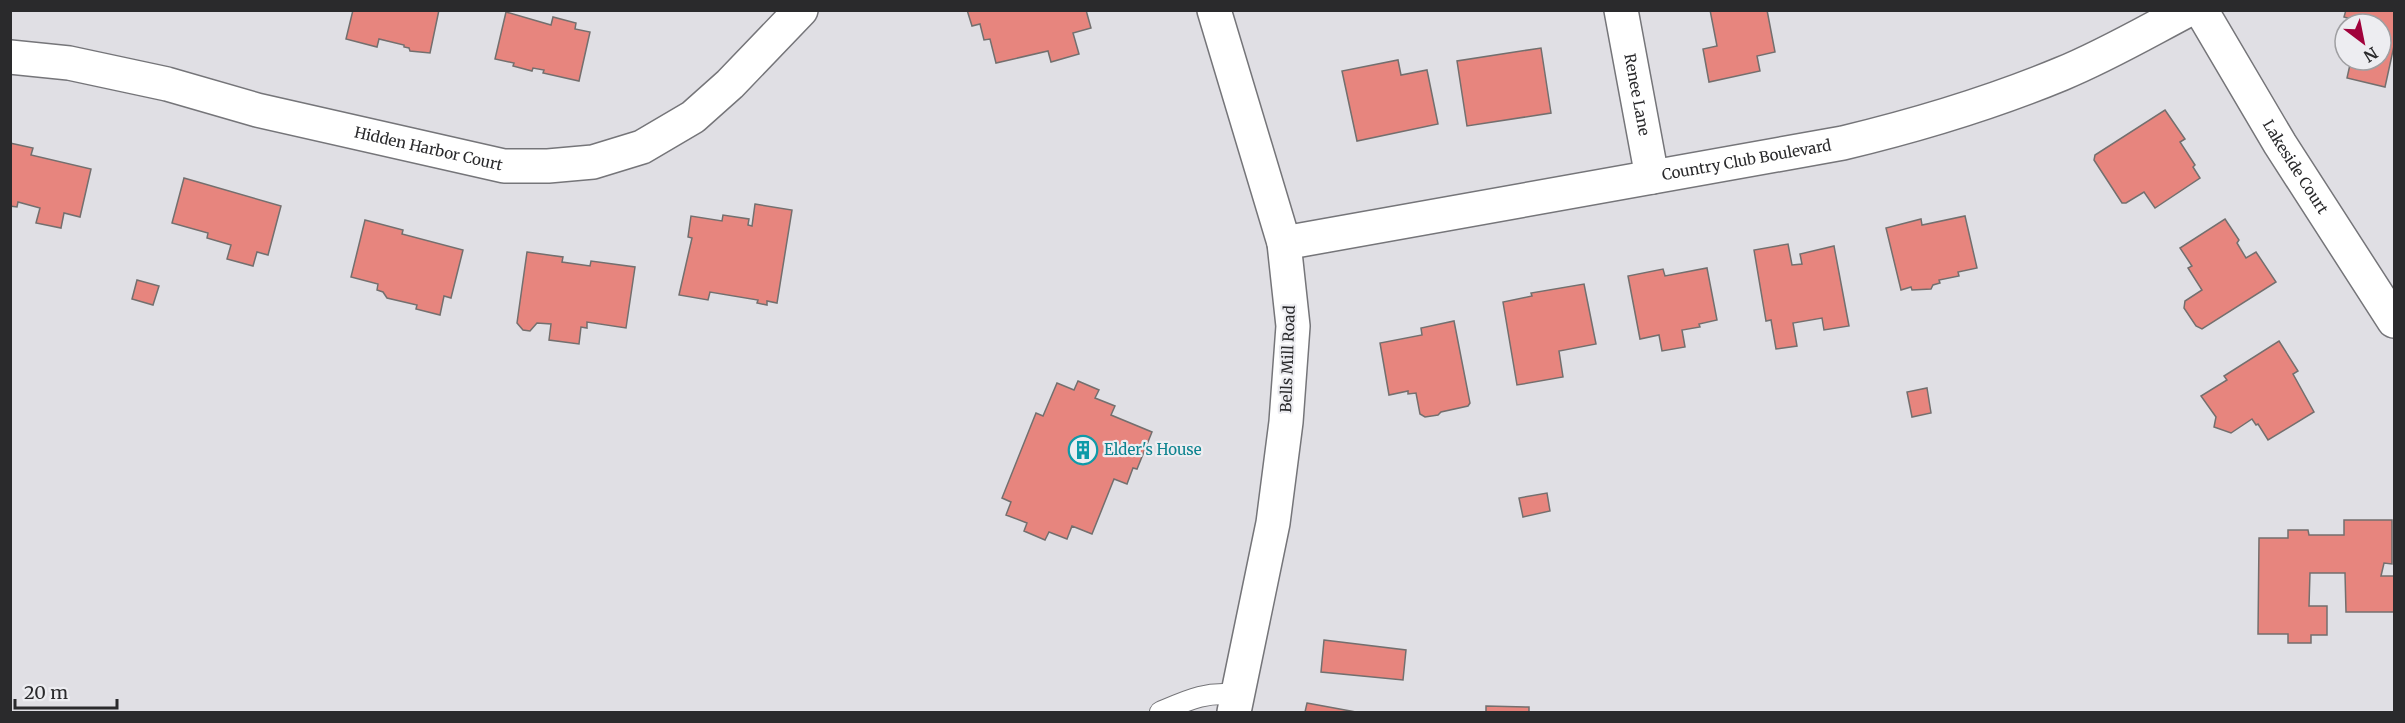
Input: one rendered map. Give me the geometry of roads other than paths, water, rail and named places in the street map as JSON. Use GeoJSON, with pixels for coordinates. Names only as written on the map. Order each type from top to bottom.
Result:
{"type":"FeatureCollection","features":[{"type":"Feature","properties":{"kind":"street","name":"Hidden Harbor Court"},"geometry":{"type":"LineString","coordinates":[[10,57],[69,63],[167,84],[257,110],[504,166],[548,166],[593,162],[642,147],[693,117],[730,84],[801,10]]}},
{"type":"Feature","properties":{"kind":"street","name":"Bells Mill Road"},"geometry":{"type":"LineString","coordinates":[[1214,10],[1284,243],[1293,326],[1286,422],[1273,523],[1236,704]]}},
{"type":"Feature","properties":{"kind":"street","name":"Renee Lane"},"geometry":{"type":"LineString","coordinates":[[1621,10],[1652,177]]}},
{"type":"Feature","properties":{"kind":"street","name":"Country Club Boulevard"},"geometry":{"type":"LineString","coordinates":[[1284,243],[1843,142],[1904,128],[1979,105],[2062,74],[2188,10]]}},
{"type":"Feature","properties":{"kind":"street","name":"Lakeside Court"},"geometry":{"type":"LineString","coordinates":[[2201,10],[2280,144],[2394,321]]}},
{"type":"Feature","properties":{"kind":"lane"},"geometry":{"type":"LineString","coordinates":[[1160,712],[1197,697],[1218,693],[1236,704]]}},
{"type":"Feature","properties":{"kind":"place","name":"Elder's House"},"geometry":{"type":"Point","coordinates":[1083,450]}}]}
